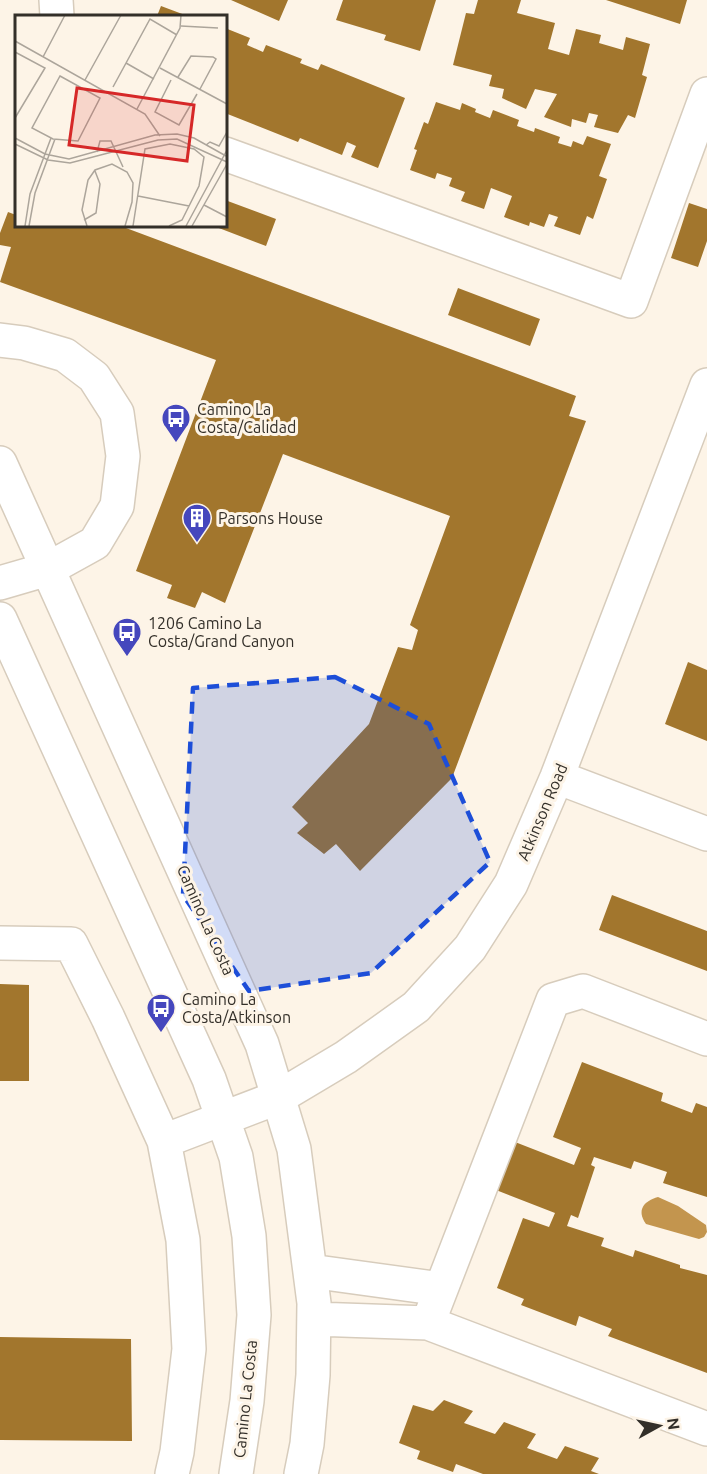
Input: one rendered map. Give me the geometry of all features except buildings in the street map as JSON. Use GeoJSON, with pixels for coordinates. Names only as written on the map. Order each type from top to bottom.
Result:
{"type":"FeatureCollection","features":[{"type":"Feature","properties":{"kind":"street"},"geometry":{"type":"LineString","coordinates":[[56,0],[57,15]]}},
{"type":"Feature","properties":{"kind":"street"},"geometry":{"type":"LineString","coordinates":[[226,154],[631,302],[707,94]]}},
{"type":"Feature","properties":{"kind":"street"},"geometry":{"type":"LineString","coordinates":[[0,340],[24,343],[65,355],[94,377],[117,414],[123,456],[117,506],[95,543],[48,569],[0,583]]}},
{"type":"Feature","properties":{"kind":"street","name":"Atkinson Road"},"geometry":{"type":"LineString","coordinates":[[164,1141],[279,1096],[346,1057],[416,1007],[470,948],[511,884],[557,777],[707,385]]}},
{"type":"Feature","properties":{"kind":"street","name":"Camino La Costa"},"geometry":{"type":"LineString","coordinates":[[0,463],[262,1044],[279,1096],[294,1149],[314,1319],[313,1375],[307,1444],[300,1474]]}},
{"type":"Feature","properties":{"kind":"street"},"geometry":{"type":"LineString","coordinates":[[0,617],[48,569]]}},
{"type":"Feature","properties":{"kind":"street","name":"Camino La Costa"},"geometry":{"type":"LineString","coordinates":[[0,617],[209,1079],[236,1157],[249,1236],[254,1315],[247,1401],[236,1474]]}},
{"type":"Feature","properties":{"kind":"street"},"geometry":{"type":"LineString","coordinates":[[557,777],[707,834]]}},
{"type":"Feature","properties":{"kind":"street"},"geometry":{"type":"LineString","coordinates":[[0,943],[71,944],[108,1018],[164,1141],[183,1240],[189,1349],[177,1452],[172,1474]]}},
{"type":"Feature","properties":{"kind":"street"},"geometry":{"type":"LineString","coordinates":[[428,1323],[553,1000],[583,991],[707,1040]]}},
{"type":"Feature","properties":{"kind":"street"},"geometry":{"type":"LineString","coordinates":[[310,1271],[441,1289]]}},
{"type":"Feature","properties":{"kind":"street"},"geometry":{"type":"LineString","coordinates":[[314,1319],[428,1323],[707,1429]]}},
{"type":"Feature","properties":{"kind":"highlighted area"},"geometry":{"type":"Polygon","coordinates":[[[335,677],[429,724],[490,862],[371,973],[249,991],[183,895],[193,688],[335,677]]]}},
{"type":"Feature","properties":{"kind":"shaded area"},"geometry":{"type":"Polygon","coordinates":[[[658,1197],[678,1206],[706,1225],[707,1232],[704,1237],[699,1239],[646,1224],[642,1214],[643,1207],[658,1197]]]}},
{"type":"Feature","properties":{"kind":"place","name":"Camino La Costa/Calidad"},"geometry":{"type":"Point","coordinates":[176,444]}},
{"type":"Feature","properties":{"kind":"place","name":"Parsons House"},"geometry":{"type":"Point","coordinates":[197,544]}},
{"type":"Feature","properties":{"kind":"place","name":"1206 Camino La Costa/Grand Canyon"},"geometry":{"type":"Point","coordinates":[127,658]}},
{"type":"Feature","properties":{"kind":"place","name":"Camino La Costa/Atkinson"},"geometry":{"type":"Point","coordinates":[161,1034]}}]}
